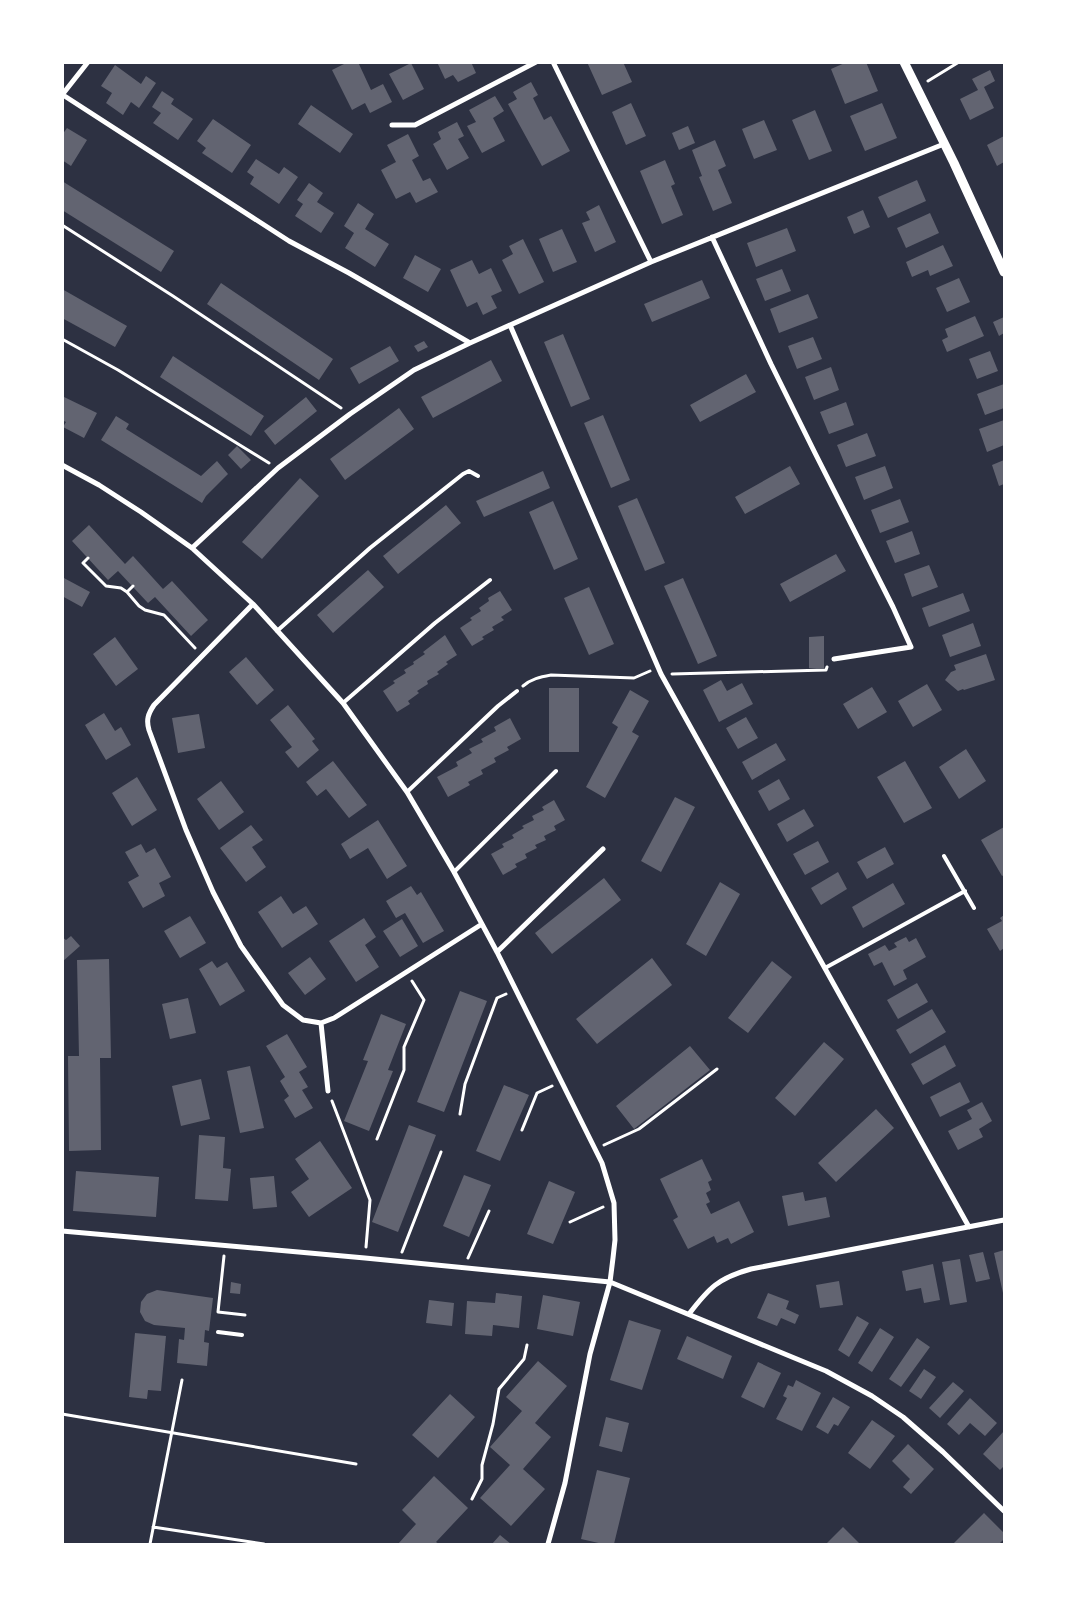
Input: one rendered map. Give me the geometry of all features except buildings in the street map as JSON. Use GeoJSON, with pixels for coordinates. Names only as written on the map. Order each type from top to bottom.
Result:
{"type":"FeatureCollection","features":[{"type":"Feature","properties":{"kind":"street"},"geometry":{"type":"LineString","coordinates":[[88,62],[63,95],[289,241],[470,343]]}},
{"type":"Feature","properties":{"kind":"street"},"geometry":{"type":"LineString","coordinates":[[392,125],[415,125],[536,62]]}},
{"type":"Feature","properties":{"kind":"street"},"geometry":{"type":"LineString","coordinates":[[553,62],[651,262]]}},
{"type":"Feature","properties":{"kind":"street"},"geometry":{"type":"LineString","coordinates":[[904,62],[1004,272]]}},
{"type":"Feature","properties":{"kind":"street"},"geometry":{"type":"LineString","coordinates":[[192,548],[278,468],[350,414],[414,370],[651,262],[944,144]]}},
{"type":"Feature","properties":{"kind":"street"},"geometry":{"type":"LineString","coordinates":[[712,237],[771,364],[893,606],[911,646],[834,659]]}},
{"type":"Feature","properties":{"kind":"street"},"geometry":{"type":"LineString","coordinates":[[510,325],[661,674],[968,1227]]}},
{"type":"Feature","properties":{"kind":"street"},"geometry":{"type":"LineString","coordinates":[[62,464],[142,512],[192,548],[253,604],[343,703],[407,792],[454,872],[516,989],[605,1171],[614,1203],[615,1240],[610,1282],[590,1354],[565,1483],[548,1544]]}},
{"type":"Feature","properties":{"kind":"street"},"geometry":{"type":"LineString","coordinates":[[253,604],[154,705],[148,713],[147,721],[148,730],[186,830],[213,892],[241,946],[283,1004],[303,1020],[321,1024],[334,1018],[482,924]]}},
{"type":"Feature","properties":{"kind":"street"},"geometry":{"type":"LineString","coordinates":[[497,952],[603,850]]}},
{"type":"Feature","properties":{"kind":"street"},"geometry":{"type":"LineString","coordinates":[[321,1024],[328,1091]]}},
{"type":"Feature","properties":{"kind":"street"},"geometry":{"type":"LineString","coordinates":[[688,1314],[707,1290],[719,1281],[734,1274],[751,1269],[1004,1220]]}},
{"type":"Feature","properties":{"kind":"street"},"geometry":{"type":"LineString","coordinates":[[62,1231],[610,1282],[826,1371],[872,1396],[904,1417],[1004,1511]]}},
{"type":"Feature","properties":{"kind":"lane"},"geometry":{"type":"LineString","coordinates":[[277,631],[370,548],[463,474],[469,471],[478,476]]}},
{"type":"Feature","properties":{"kind":"lane"},"geometry":{"type":"LineString","coordinates":[[343,703],[435,623],[490,580]]}},
{"type":"Feature","properties":{"kind":"lane"},"geometry":{"type":"LineString","coordinates":[[407,792],[498,706],[517,691]]}},
{"type":"Feature","properties":{"kind":"lane"},"geometry":{"type":"LineString","coordinates":[[454,872],[556,771]]}},
{"type":"Feature","properties":{"kind":"lane"},"geometry":{"type":"LineString","coordinates":[[944,856],[974,908]]}},
{"type":"Feature","properties":{"kind":"lane"},"geometry":{"type":"LineString","coordinates":[[825,968],[964,891]]}},
{"type":"Feature","properties":{"kind":"lane"},"geometry":{"type":"LineString","coordinates":[[218,1332],[242,1335]]}},
{"type":"Feature","properties":{"kind":"path"},"geometry":{"type":"LineString","coordinates":[[928,81],[959,62]]}},
{"type":"Feature","properties":{"kind":"path"},"geometry":{"type":"LineString","coordinates":[[62,225],[173,296],[350,414]]}},
{"type":"Feature","properties":{"kind":"path"},"geometry":{"type":"LineString","coordinates":[[62,339],[118,370],[278,468]]}},
{"type":"Feature","properties":{"kind":"path"},"geometry":{"type":"LineString","coordinates":[[88,558],[83,563],[106,586],[121,588],[145,610],[158,612],[170,620],[202,655]]}},
{"type":"Feature","properties":{"kind":"path"},"geometry":{"type":"LineString","coordinates":[[126,592],[133,586]]}},
{"type":"Feature","properties":{"kind":"path"},"geometry":{"type":"LineString","coordinates":[[170,620],[174,617]]}},
{"type":"Feature","properties":{"kind":"path"},"geometry":{"type":"LineString","coordinates":[[661,674],[826,670],[834,659]]}},
{"type":"Feature","properties":{"kind":"path"},"geometry":{"type":"LineString","coordinates":[[517,691],[528,681],[539,677],[634,678],[658,667]]}},
{"type":"Feature","properties":{"kind":"path"},"geometry":{"type":"LineString","coordinates":[[377,1138],[404,1070],[404,1047],[424,1000],[406,972]]}},
{"type":"Feature","properties":{"kind":"path"},"geometry":{"type":"LineString","coordinates":[[460,1114],[465,1084],[497,998],[516,989]]}},
{"type":"Feature","properties":{"kind":"path"},"geometry":{"type":"LineString","coordinates":[[595,1149],[639,1129],[717,1070]]}},
{"type":"Feature","properties":{"kind":"path"},"geometry":{"type":"LineString","coordinates":[[522,1130],[538,1093],[561,1082]]}},
{"type":"Feature","properties":{"kind":"path"},"geometry":{"type":"LineString","coordinates":[[328,1091],[370,1200],[365,1258]]}},
{"type":"Feature","properties":{"kind":"path"},"geometry":{"type":"LineString","coordinates":[[398,1262],[441,1152]]}},
{"type":"Feature","properties":{"kind":"path"},"geometry":{"type":"LineString","coordinates":[[570,1222],[614,1203]]}},
{"type":"Feature","properties":{"kind":"path"},"geometry":{"type":"LineString","coordinates":[[464,1268],[489,1211]]}},
{"type":"Feature","properties":{"kind":"path"},"geometry":{"type":"LineString","coordinates":[[225,1246],[218,1312],[245,1315]]}},
{"type":"Feature","properties":{"kind":"path"},"geometry":{"type":"LineString","coordinates":[[472,1499],[482,1479],[482,1465],[493,1424],[499,1389],[524,1359],[527,1346]]}},
{"type":"Feature","properties":{"kind":"path"},"geometry":{"type":"LineString","coordinates":[[150,1544],[182,1380]]}},
{"type":"Feature","properties":{"kind":"path"},"geometry":{"type":"LineString","coordinates":[[62,1414],[356,1464]]}},
{"type":"Feature","properties":{"kind":"path"},"geometry":{"type":"LineString","coordinates":[[153,1527],[264,1544]]}}]}
